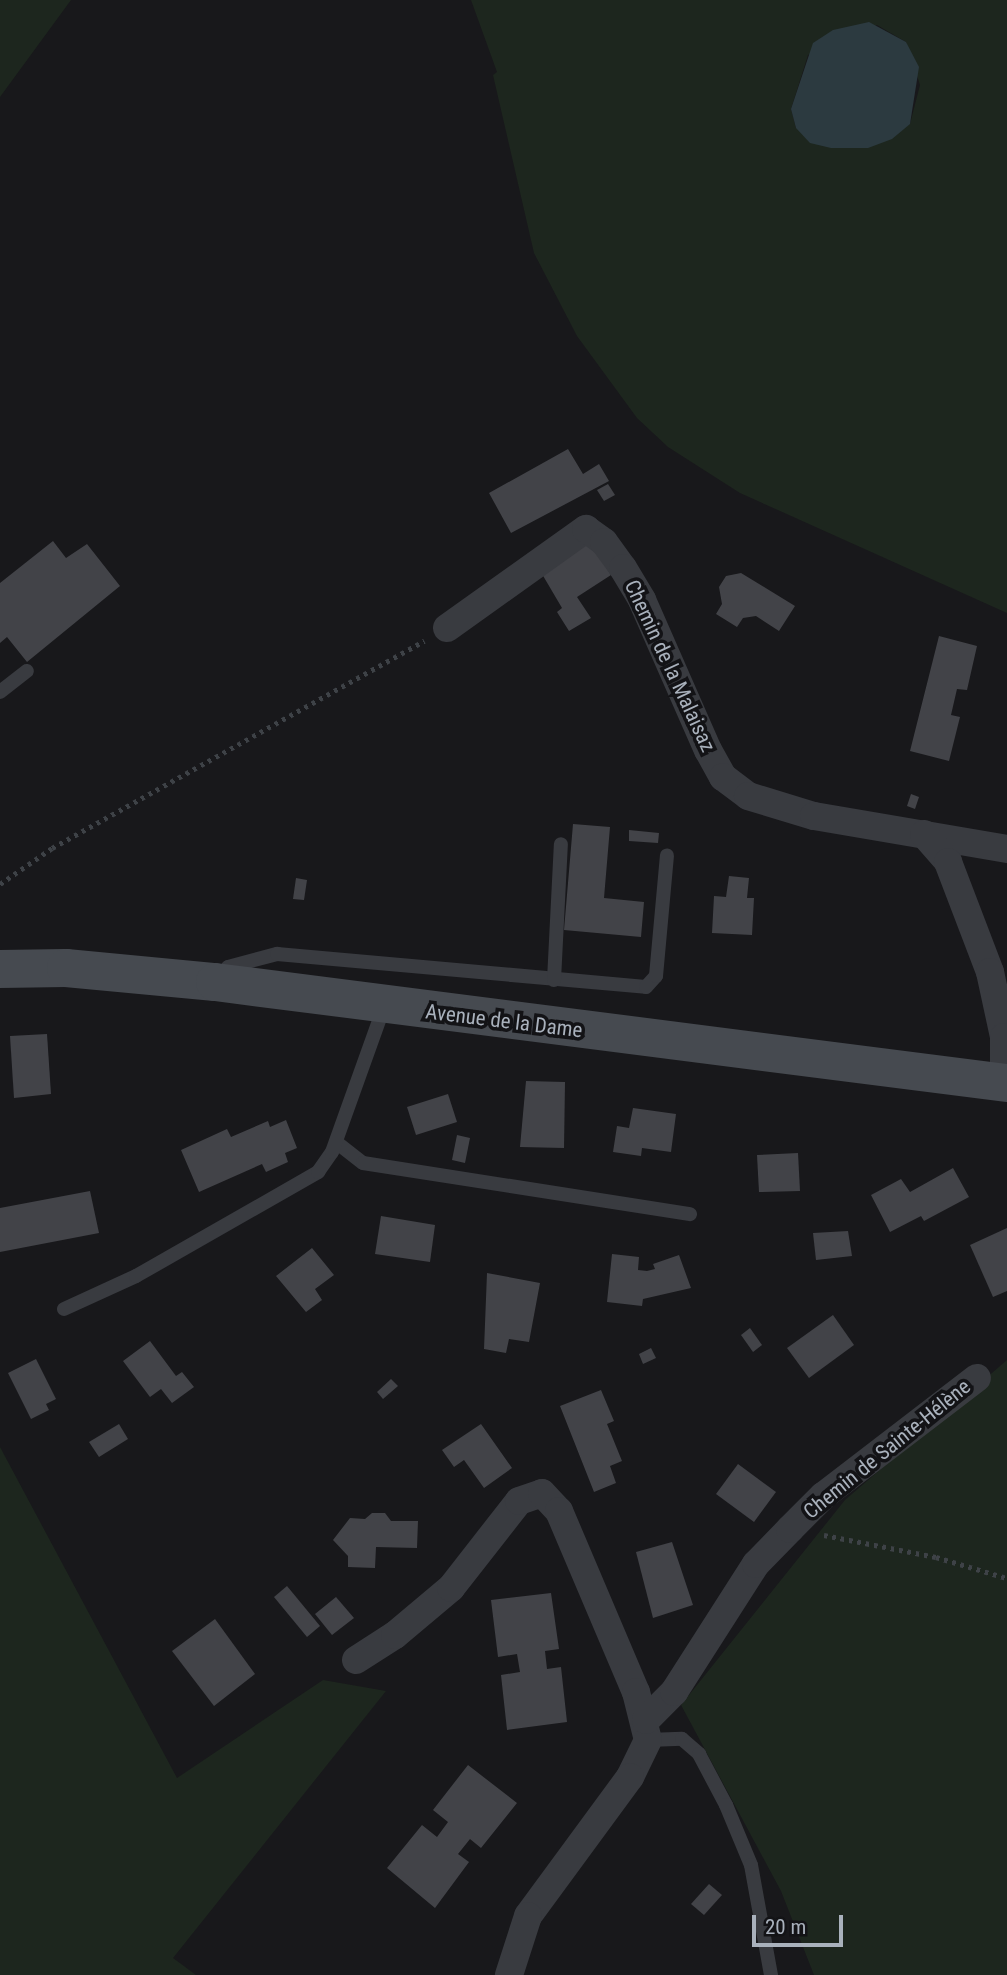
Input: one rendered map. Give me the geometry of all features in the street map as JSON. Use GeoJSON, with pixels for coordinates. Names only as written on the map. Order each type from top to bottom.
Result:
{"type":"FeatureCollection","features":[{"type":"Feature","properties":{"kind":"main road","name":"Avenue de la Dame"},"geometry":{"type":"LineString","coordinates":[[0,970],[66,968],[215,982],[384,1006],[1006,1083]]}},
{"type":"Feature","properties":{"kind":"street","name":"Chemin de la Malaisaz"},"geometry":{"type":"LineString","coordinates":[[447,628],[586,529],[604,542],[642,600],[723,777],[748,796],[776,808],[1007,849]]}},
{"type":"Feature","properties":{"kind":"street"},"geometry":{"type":"LineString","coordinates":[[923,834],[947,862],[990,972],[1004,1037],[1006,1083]]}},
{"type":"Feature","properties":{"kind":"street","name":"Chemin de Sainte-Hélène"},"geometry":{"type":"LineString","coordinates":[[509,1975],[528,1916],[631,1777],[647,1730],[756,1564],[851,1473],[976,1378]]}},
{"type":"Feature","properties":{"kind":"street"},"geometry":{"type":"LineString","coordinates":[[356,1660],[451,1588],[519,1501],[542,1493],[570,1531],[647,1730]]}},
{"type":"Feature","properties":{"kind":"lane"},"geometry":{"type":"LineString","coordinates":[[0,692],[27,671]]}},
{"type":"Feature","properties":{"kind":"lane"},"geometry":{"type":"LineString","coordinates":[[554,979],[561,844]]}},
{"type":"Feature","properties":{"kind":"lane"},"geometry":{"type":"LineString","coordinates":[[215,982],[228,967],[277,954],[646,987],[656,976],[667,856]]}},
{"type":"Feature","properties":{"kind":"lane"},"geometry":{"type":"LineString","coordinates":[[64,1309],[136,1276],[303,1183],[325,1163],[336,1142],[384,1006]]}},
{"type":"Feature","properties":{"kind":"lane"},"geometry":{"type":"LineString","coordinates":[[336,1142],[363,1163],[690,1214]]}},
{"type":"Feature","properties":{"kind":"lane"},"geometry":{"type":"LineString","coordinates":[[647,1730],[682,1739],[699,1754],[726,1805],[751,1865],[771,1975]]}},
{"type":"Feature","properties":{"kind":"path"},"geometry":{"type":"LineString","coordinates":[[0,884],[52,848],[447,628]]}},
{"type":"Feature","properties":{"kind":"path"},"geometry":{"type":"LineString","coordinates":[[790,1529],[936,1557],[1007,1578]]}},
{"type":"Feature","properties":{"kind":"shaded area"},"geometry":{"type":"Polygon","coordinates":[[[0,0],[71,0],[0,97],[0,0]]]}},
{"type":"Feature","properties":{"kind":"shaded area"},"geometry":{"type":"Polygon","coordinates":[[[471,0],[1007,0],[1007,613],[740,493],[668,447],[637,418],[577,336],[534,253],[493,75],[497,72],[471,0]],[[877,25],[808,55],[791,109],[796,128],[910,124],[920,85],[906,42],[877,25]]]}},
{"type":"Feature","properties":{"kind":"shaded area"},"geometry":{"type":"Polygon","coordinates":[[[869,22],[906,42],[919,67],[910,124],[892,139],[868,148],[831,148],[810,143],[796,128],[791,109],[813,43],[833,30],[869,22]]]}},
{"type":"Feature","properties":{"kind":"shaded area"},"geometry":{"type":"Polygon","coordinates":[[[1007,1360],[1007,1975],[814,1975],[781,1891],[681,1705],[845,1500],[1007,1360]]]}},
{"type":"Feature","properties":{"kind":"shaded area"},"geometry":{"type":"Polygon","coordinates":[[[0,1447],[177,1778],[323,1680],[386,1691],[173,1958],[196,1975],[0,1975],[0,1447]]]}},
{"type":"Feature","properties":{"kind":"building"},"geometry":{"type":"Polygon","coordinates":[[[568,449],[583,474],[599,464],[609,481],[511,533],[489,493],[568,449]]]}},
{"type":"Feature","properties":{"kind":"building"},"geometry":{"type":"Polygon","coordinates":[[[608,484],[615,495],[604,501],[597,490],[608,484]]]}},
{"type":"Feature","properties":{"kind":"building"},"geometry":{"type":"Polygon","coordinates":[[[53,541],[66,558],[87,544],[120,586],[27,662],[7,637],[0,643],[0,583],[53,541]]]}},
{"type":"Feature","properties":{"kind":"building"},"geometry":{"type":"Polygon","coordinates":[[[589,541],[611,575],[577,597],[591,618],[569,631],[557,612],[562,608],[542,574],[589,541]]]}},
{"type":"Feature","properties":{"kind":"building"},"geometry":{"type":"Polygon","coordinates":[[[741,573],[795,606],[779,631],[756,616],[743,618],[737,627],[716,614],[722,604],[719,587],[726,576],[741,573]]]}},
{"type":"Feature","properties":{"kind":"building"},"geometry":{"type":"Polygon","coordinates":[[[939,636],[977,646],[967,690],[957,689],[951,715],[960,717],[949,761],[910,751],[939,636]]]}},
{"type":"Feature","properties":{"kind":"building"},"geometry":{"type":"Polygon","coordinates":[[[911,794],[919,797],[915,809],[907,806],[911,794]]]}},
{"type":"Feature","properties":{"kind":"building"},"geometry":{"type":"Polygon","coordinates":[[[573,824],[610,827],[604,898],[644,902],[641,937],[564,930],[573,824]]]}},
{"type":"Feature","properties":{"kind":"building"},"geometry":{"type":"Polygon","coordinates":[[[629,830],[659,833],[658,843],[629,841],[629,830]]]}},
{"type":"Feature","properties":{"kind":"building"},"geometry":{"type":"Polygon","coordinates":[[[729,876],[749,878],[747,898],[754,898],[752,935],[712,933],[714,896],[726,897],[729,876]]]}},
{"type":"Feature","properties":{"kind":"building"},"geometry":{"type":"Polygon","coordinates":[[[296,878],[307,880],[304,900],[293,899],[296,878]]]}},
{"type":"Feature","properties":{"kind":"building"},"geometry":{"type":"Polygon","coordinates":[[[47,1034],[51,1094],[14,1098],[10,1036],[47,1034]]]}},
{"type":"Feature","properties":{"kind":"building"},"geometry":{"type":"Polygon","coordinates":[[[526,1081],[565,1082],[564,1148],[520,1147],[526,1081]]]}},
{"type":"Feature","properties":{"kind":"building"},"geometry":{"type":"Polygon","coordinates":[[[448,1094],[457,1122],[416,1135],[407,1107],[448,1094]]]}},
{"type":"Feature","properties":{"kind":"building"},"geometry":{"type":"Polygon","coordinates":[[[633,1108],[676,1114],[671,1152],[642,1148],[641,1156],[613,1152],[617,1126],[629,1128],[633,1108]]]}},
{"type":"Feature","properties":{"kind":"building"},"geometry":{"type":"Polygon","coordinates":[[[286,1120],[297,1148],[285,1153],[288,1162],[266,1172],[262,1164],[199,1192],[181,1150],[227,1129],[231,1137],[268,1121],[270,1127],[286,1120]]]}},
{"type":"Feature","properties":{"kind":"building"},"geometry":{"type":"Polygon","coordinates":[[[457,1135],[470,1138],[465,1163],[452,1160],[457,1135]]]}},
{"type":"Feature","properties":{"kind":"building"},"geometry":{"type":"Polygon","coordinates":[[[798,1153],[800,1191],[759,1192],[757,1155],[798,1153]]]}},
{"type":"Feature","properties":{"kind":"building"},"geometry":{"type":"Polygon","coordinates":[[[953,1168],[969,1197],[924,1221],[921,1216],[890,1232],[871,1195],[901,1179],[910,1192],[953,1168]]]}},
{"type":"Feature","properties":{"kind":"building"},"geometry":{"type":"Polygon","coordinates":[[[90,1191],[99,1233],[0,1252],[0,1208],[90,1191]]]}},
{"type":"Feature","properties":{"kind":"building"},"geometry":{"type":"Polygon","coordinates":[[[381,1216],[435,1225],[430,1262],[375,1254],[381,1216]]]}},
{"type":"Feature","properties":{"kind":"building"},"geometry":{"type":"Polygon","coordinates":[[[1007,1228],[1007,1291],[993,1297],[970,1245],[1007,1228]]]}},
{"type":"Feature","properties":{"kind":"building"},"geometry":{"type":"Polygon","coordinates":[[[848,1231],[852,1256],[816,1260],[813,1233],[848,1231]]]}},
{"type":"Feature","properties":{"kind":"building"},"geometry":{"type":"Polygon","coordinates":[[[312,1248],[334,1275],[315,1289],[322,1300],[306,1312],[276,1276],[312,1248]]]}},
{"type":"Feature","properties":{"kind":"building"},"geometry":{"type":"Polygon","coordinates":[[[612,1254],[639,1257],[638,1270],[647,1271],[655,1269],[653,1264],[679,1255],[691,1288],[643,1299],[642,1306],[607,1302],[612,1254]]]}},
{"type":"Feature","properties":{"kind":"building"},"geometry":{"type":"Polygon","coordinates":[[[487,1273],[540,1283],[529,1342],[509,1339],[506,1353],[484,1349],[487,1273]]]}},
{"type":"Feature","properties":{"kind":"building"},"geometry":{"type":"Polygon","coordinates":[[[833,1315],[854,1345],[809,1378],[787,1348],[833,1315]]]}},
{"type":"Feature","properties":{"kind":"building"},"geometry":{"type":"Polygon","coordinates":[[[750,1328],[762,1345],[753,1352],[741,1335],[750,1328]]]}},
{"type":"Feature","properties":{"kind":"building"},"geometry":{"type":"Polygon","coordinates":[[[150,1341],[176,1376],[182,1372],[194,1387],[172,1403],[161,1389],[150,1397],[123,1361],[150,1341]]]}},
{"type":"Feature","properties":{"kind":"building"},"geometry":{"type":"Polygon","coordinates":[[[651,1348],[656,1358],[643,1364],[639,1354],[651,1348]]]}},
{"type":"Feature","properties":{"kind":"building"},"geometry":{"type":"Polygon","coordinates":[[[36,1359],[56,1399],[46,1404],[49,1410],[31,1419],[8,1373],[36,1359]]]}},
{"type":"Feature","properties":{"kind":"building"},"geometry":{"type":"Polygon","coordinates":[[[391,1379],[398,1386],[383,1399],[377,1392],[391,1379]]]}},
{"type":"Feature","properties":{"kind":"building"},"geometry":{"type":"Polygon","coordinates":[[[601,1390],[614,1421],[607,1424],[622,1461],[610,1466],[616,1483],[594,1492],[560,1406],[601,1390]]]}},
{"type":"Feature","properties":{"kind":"building"},"geometry":{"type":"Polygon","coordinates":[[[119,1424],[128,1439],[99,1457],[89,1442],[119,1424]]]}},
{"type":"Feature","properties":{"kind":"building"},"geometry":{"type":"Polygon","coordinates":[[[481,1424],[512,1468],[484,1488],[464,1460],[454,1467],[442,1450],[481,1424]]]}},
{"type":"Feature","properties":{"kind":"building"},"geometry":{"type":"Polygon","coordinates":[[[738,1464],[776,1492],[754,1522],[716,1494],[738,1464]]]}},
{"type":"Feature","properties":{"kind":"building"},"geometry":{"type":"Polygon","coordinates":[[[372,1513],[385,1513],[391,1521],[418,1521],[417,1548],[376,1547],[375,1568],[348,1567],[348,1556],[333,1540],[350,1518],[365,1519],[372,1513]]]}},
{"type":"Feature","properties":{"kind":"building"},"geometry":{"type":"Polygon","coordinates":[[[672,1542],[693,1605],[653,1618],[636,1552],[672,1542]]]}},
{"type":"Feature","properties":{"kind":"building"},"geometry":{"type":"Polygon","coordinates":[[[287,1586],[320,1626],[307,1637],[274,1597],[287,1586]]]}},
{"type":"Feature","properties":{"kind":"building"},"geometry":{"type":"Polygon","coordinates":[[[551,1593],[559,1649],[545,1651],[547,1669],[561,1667],[567,1722],[507,1730],[501,1675],[520,1672],[517,1654],[498,1657],[491,1600],[551,1593]]]}},
{"type":"Feature","properties":{"kind":"building"},"geometry":{"type":"Polygon","coordinates":[[[336,1597],[354,1618],[332,1635],[315,1614],[336,1597]]]}},
{"type":"Feature","properties":{"kind":"building"},"geometry":{"type":"Polygon","coordinates":[[[215,1619],[255,1674],[214,1706],[172,1651],[215,1619]]]}},
{"type":"Feature","properties":{"kind":"building"},"geometry":{"type":"Polygon","coordinates":[[[468,1765],[517,1803],[481,1848],[470,1839],[458,1854],[469,1862],[435,1908],[387,1868],[422,1825],[437,1837],[448,1822],[433,1810],[468,1765]]]}},
{"type":"Feature","properties":{"kind":"building"},"geometry":{"type":"Polygon","coordinates":[[[709,1884],[722,1895],[704,1915],[691,1904],[709,1884]]]}}]}
